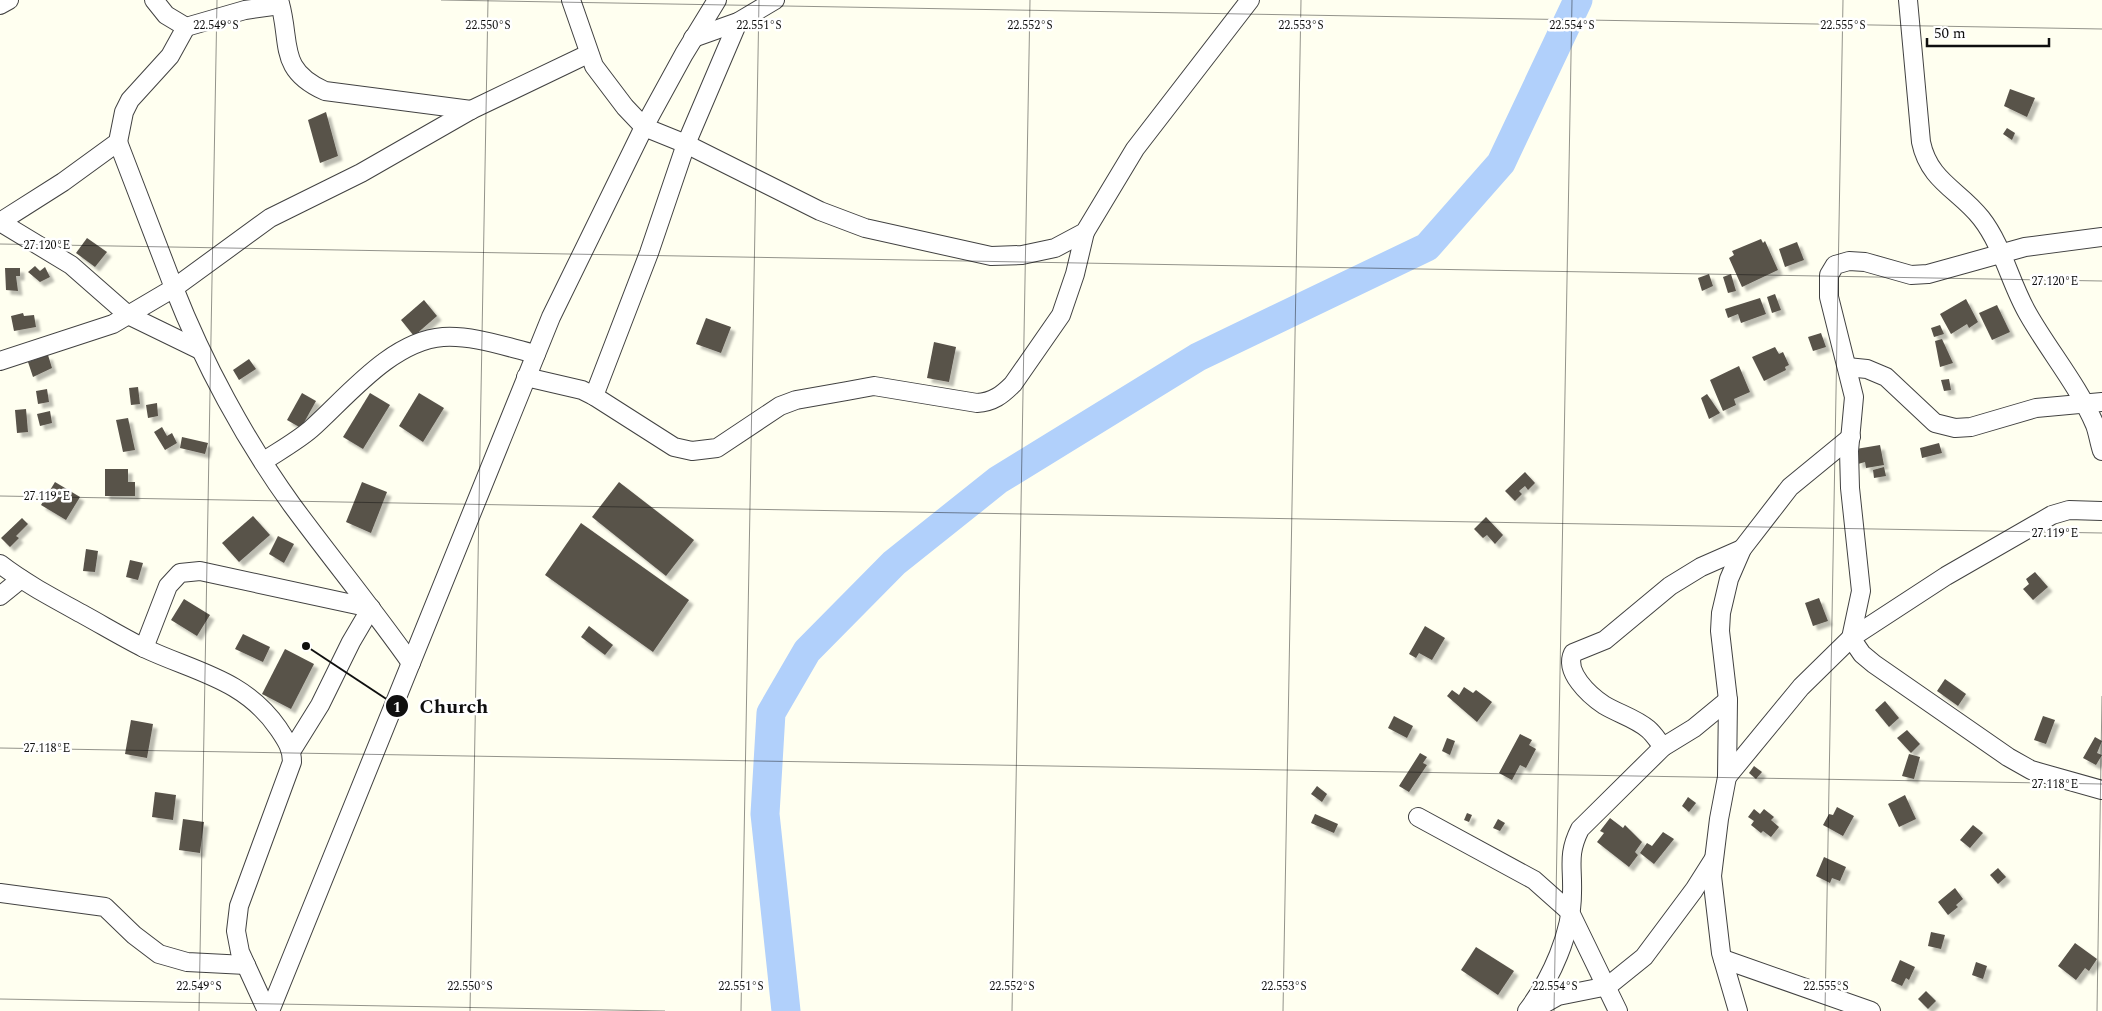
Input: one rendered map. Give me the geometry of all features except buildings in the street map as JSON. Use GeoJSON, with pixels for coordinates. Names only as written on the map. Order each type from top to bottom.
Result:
{"type":"FeatureCollection","features":[{"type":"Feature","properties":{"kind":"street"},"geometry":{"type":"LineString","coordinates":[[0,5],[8,0]]}},
{"type":"Feature","properties":{"kind":"street"},"geometry":{"type":"LineString","coordinates":[[154,0],[166,15],[186,27]]}},
{"type":"Feature","properties":{"kind":"street"},"geometry":{"type":"LineString","coordinates":[[571,0],[588,54],[606,83],[644,127],[686,144],[820,211],[865,228],[991,256],[1022,255],[1055,248],[1085,232]]}},
{"type":"Feature","properties":{"kind":"street"},"geometry":{"type":"LineString","coordinates":[[269,1011],[551,317],[644,127],[693,38],[717,0]]}},
{"type":"Feature","properties":{"kind":"street"},"geometry":{"type":"LineString","coordinates":[[693,38],[738,22],[775,0]]}},
{"type":"Feature","properties":{"kind":"street"},"geometry":{"type":"LineString","coordinates":[[526,377],[582,390],[674,447],[692,451],[717,448],[780,406],[796,400],[847,390],[874,386],[976,403],[987,402],[1004,394],[1061,315],[1075,274],[1085,232],[1135,149],[1250,0]]}},
{"type":"Feature","properties":{"kind":"street"},"geometry":{"type":"LineString","coordinates":[[1908,0],[1924,159],[1932,172],[1981,218],[2002,254],[2027,313],[2093,403],[2102,451]]}},
{"type":"Feature","properties":{"kind":"street"},"geometry":{"type":"LineString","coordinates":[[411,663],[372,608],[291,504],[200,350],[118,142],[124,112],[130,100],[170,56],[186,27],[279,2],[294,69],[307,83],[325,91],[471,110]]}},
{"type":"Feature","properties":{"kind":"street"},"geometry":{"type":"LineString","coordinates":[[594,396],[649,253],[686,144],[738,22]]}},
{"type":"Feature","properties":{"kind":"street"},"geometry":{"type":"LineString","coordinates":[[0,361],[113,324],[174,288],[270,218],[361,173],[471,110],[588,54]]}},
{"type":"Feature","properties":{"kind":"street"},"geometry":{"type":"LineString","coordinates":[[118,142],[63,182],[0,222],[71,266],[128,315],[200,350]]}},
{"type":"Feature","properties":{"kind":"street"},"geometry":{"type":"LineString","coordinates":[[2102,237],[2025,248],[1928,274],[1911,275],[1865,262],[1849,262],[1835,265],[1829,276],[1829,297],[1854,397],[1850,488],[1861,591],[1851,638],[1862,654],[1874,664],[2008,757],[2031,770],[2102,790]]}},
{"type":"Feature","properties":{"kind":"street"},"geometry":{"type":"LineString","coordinates":[[264,461],[309,430],[392,356],[417,344],[443,337],[482,341],[536,354]]}},
{"type":"Feature","properties":{"kind":"street"},"geometry":{"type":"LineString","coordinates":[[1847,367],[1867,369],[1886,377],[1936,423],[1955,428],[1971,427],[2036,408],[2093,403]]}},
{"type":"Feature","properties":{"kind":"street"},"geometry":{"type":"LineString","coordinates":[[1738,1011],[1723,959],[1716,920],[1713,859],[1727,776],[1728,700],[1720,631],[1721,613],[1730,579],[1742,549],[1790,486],[1851,436]]}},
{"type":"Feature","properties":{"kind":"street"},"geometry":{"type":"LineString","coordinates":[[1727,776],[1801,687],[1851,638],[1946,576],[2052,515],[2069,510],[2102,510]]}},
{"type":"Feature","properties":{"kind":"street"},"geometry":{"type":"LineString","coordinates":[[1662,747],[1650,730],[1629,716],[1604,705],[1590,694],[1571,670],[1570,660],[1573,653],[1605,640],[1624,626],[1670,586],[1701,567],[1742,549]]}},
{"type":"Feature","properties":{"kind":"street"},"geometry":{"type":"LineString","coordinates":[[0,564],[21,579],[144,648],[225,681],[248,696],[268,714],[292,750]]}},
{"type":"Feature","properties":{"kind":"street"},"geometry":{"type":"LineString","coordinates":[[144,648],[168,586],[180,572],[200,571],[372,608]]}},
{"type":"Feature","properties":{"kind":"street"},"geometry":{"type":"LineString","coordinates":[[0,596],[21,579]]}},
{"type":"Feature","properties":{"kind":"street"},"geometry":{"type":"LineString","coordinates":[[269,1011],[240,952],[236,931],[239,906],[292,762],[292,750],[320,705],[351,642],[372,608]]}},
{"type":"Feature","properties":{"kind":"street"},"geometry":{"type":"LineString","coordinates":[[1529,1011],[1564,939],[1572,892],[1570,864],[1573,842],[1580,829],[1662,747],[1694,728],[1728,700]]}},
{"type":"Feature","properties":{"kind":"street"},"geometry":{"type":"LineString","coordinates":[[1418,818],[1534,880],[1570,912],[1608,986],[1618,1011]]}},
{"type":"Feature","properties":{"kind":"street"},"geometry":{"type":"LineString","coordinates":[[1529,1011],[1558,996],[1608,986],[1644,957],[1713,859]]}},
{"type":"Feature","properties":{"kind":"street"},"geometry":{"type":"LineString","coordinates":[[0,893],[105,906],[134,935],[159,954],[187,962],[246,965]]}},
{"type":"Feature","properties":{"kind":"street"},"geometry":{"type":"LineString","coordinates":[[1723,959],[1871,1011]]}},
{"type":"Feature","properties":{"kind":"waterway"},"geometry":{"type":"LineString","coordinates":[[786,1011],[765,814],[771,713],[807,651],[894,563],[998,480],[1198,357],[1427,247],[1501,163],[1578,0]]}},
{"type":"Feature","properties":{"kind":"place","name":"Church"},"geometry":{"type":"Point","coordinates":[306,646]}}]}
